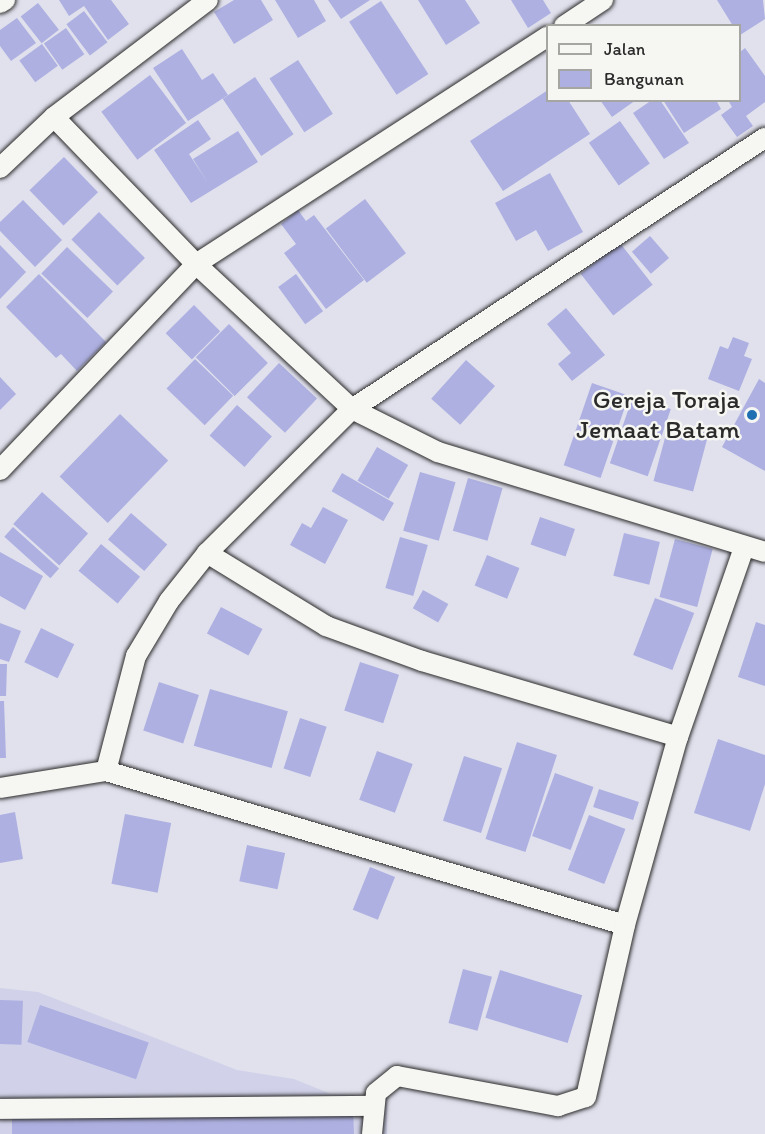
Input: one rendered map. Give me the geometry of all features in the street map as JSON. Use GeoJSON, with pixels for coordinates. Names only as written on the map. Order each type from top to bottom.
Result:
{"type":"FeatureCollection","features":[{"type":"Feature","properties":{"kind":"street"},"geometry":{"type":"LineString","coordinates":[[0,3],[5,0]]}},
{"type":"Feature","properties":{"kind":"street"},"geometry":{"type":"LineString","coordinates":[[0,168],[54,117],[208,0]]}},
{"type":"Feature","properties":{"kind":"street"},"geometry":{"type":"LineString","coordinates":[[567,24],[603,0]]}},
{"type":"Feature","properties":{"kind":"street"},"geometry":{"type":"LineString","coordinates":[[0,470],[196,264],[546,37]]}},
{"type":"Feature","properties":{"kind":"street"},"geometry":{"type":"LineString","coordinates":[[54,117],[196,264],[352,410],[438,452],[765,552]]}},
{"type":"Feature","properties":{"kind":"street"},"geometry":{"type":"LineString","coordinates":[[106,771],[136,656],[207,554],[352,410],[765,138]]}},
{"type":"Feature","properties":{"kind":"street"},"geometry":{"type":"LineString","coordinates":[[372,1134],[371,1106],[376,1093],[397,1076],[558,1106],[585,1097],[593,1082],[625,925],[678,737],[744,547]]}},
{"type":"Feature","properties":{"kind":"street"},"geometry":{"type":"LineString","coordinates":[[207,554],[326,627],[422,661],[678,737]]}},
{"type":"Feature","properties":{"kind":"street"},"geometry":{"type":"LineString","coordinates":[[0,788],[106,771],[625,925]]}},
{"type":"Feature","properties":{"kind":"street"},"geometry":{"type":"LineString","coordinates":[[0,1109],[371,1106]]}},
{"type":"Feature","properties":{"kind":"shaded area"},"geometry":{"type":"Polygon","coordinates":[[[0,988],[38,992],[237,1070],[294,1079],[331,1094],[387,1096],[387,1134],[0,1134],[0,988]]]}},
{"type":"Feature","properties":{"kind":"building"},"geometry":{"type":"Polygon","coordinates":[[[59,0],[111,0],[129,24],[108,40],[84,6],[69,16],[59,0]]]}},
{"type":"Feature","properties":{"kind":"building"},"geometry":{"type":"Polygon","coordinates":[[[234,0],[261,0],[273,20],[234,44],[214,12],[234,0]]]}},
{"type":"Feature","properties":{"kind":"building"},"geometry":{"type":"Polygon","coordinates":[[[275,0],[314,0],[326,21],[298,38],[275,0]]]}},
{"type":"Feature","properties":{"kind":"building"},"geometry":{"type":"Polygon","coordinates":[[[328,0],[370,0],[341,19],[328,0]]]}},
{"type":"Feature","properties":{"kind":"building"},"geometry":{"type":"Polygon","coordinates":[[[418,0],[465,0],[480,23],[446,45],[418,0]]]}},
{"type":"Feature","properties":{"kind":"building"},"geometry":{"type":"Polygon","coordinates":[[[511,0],[543,0],[551,13],[528,28],[511,0]]]}},
{"type":"Feature","properties":{"kind":"building"},"geometry":{"type":"Polygon","coordinates":[[[717,0],[763,0],[765,19],[741,34],[741,24],[732,24],[717,0]]]}},
{"type":"Feature","properties":{"kind":"building"},"geometry":{"type":"Polygon","coordinates":[[[381,1],[428,74],[397,95],[349,22],[381,1]]]}},
{"type":"Feature","properties":{"kind":"building"},"geometry":{"type":"Polygon","coordinates":[[[38,3],[59,30],[42,43],[21,17],[38,3]]]}},
{"type":"Feature","properties":{"kind":"building"},"geometry":{"type":"Polygon","coordinates":[[[84,11],[107,42],[90,55],[66,24],[84,11]]]}},
{"type":"Feature","properties":{"kind":"building"},"geometry":{"type":"Polygon","coordinates":[[[17,18],[36,43],[11,61],[0,46],[0,30],[17,18]]]}},
{"type":"Feature","properties":{"kind":"building"},"geometry":{"type":"Polygon","coordinates":[[[66,28],[84,54],[62,70],[44,43],[66,28]]]}},
{"type":"Feature","properties":{"kind":"building"},"geometry":{"type":"Polygon","coordinates":[[[42,44],[58,66],[35,82],[19,60],[42,44]]]}},
{"type":"Feature","properties":{"kind":"building"},"geometry":{"type":"Polygon","coordinates":[[[745,48],[765,76],[765,102],[746,116],[753,126],[737,137],[721,115],[732,107],[729,102],[741,102],[741,51],[745,48]]]}},
{"type":"Feature","properties":{"kind":"building"},"geometry":{"type":"Polygon","coordinates":[[[182,49],[202,80],[213,73],[228,95],[188,121],[153,68],[182,49]]]}},
{"type":"Feature","properties":{"kind":"building"},"geometry":{"type":"Polygon","coordinates":[[[298,60],[333,114],[304,132],[269,79],[298,60]]]}},
{"type":"Feature","properties":{"kind":"building"},"geometry":{"type":"Polygon","coordinates":[[[150,75],[186,123],[137,160],[101,112],[150,75]]]}},
{"type":"Feature","properties":{"kind":"building"},"geometry":{"type":"Polygon","coordinates":[[[255,77],[294,134],[261,156],[223,99],[255,77]]]}},
{"type":"Feature","properties":{"kind":"building"},"geometry":{"type":"Polygon","coordinates":[[[546,91],[546,102],[569,102],[590,134],[503,191],[470,141],[546,91]]]}},
{"type":"Feature","properties":{"kind":"building"},"geometry":{"type":"Polygon","coordinates":[[[601,102],[633,102],[612,117],[601,102]]]}},
{"type":"Feature","properties":{"kind":"building"},"geometry":{"type":"Polygon","coordinates":[[[649,102],[661,102],[689,143],[664,159],[633,113],[649,102]]]}},
{"type":"Feature","properties":{"kind":"building"},"geometry":{"type":"Polygon","coordinates":[[[664,102],[717,102],[721,109],[684,133],[664,102]]]}},
{"type":"Feature","properties":{"kind":"building"},"geometry":{"type":"Polygon","coordinates":[[[198,120],[211,139],[189,154],[208,183],[193,159],[238,131],[258,162],[191,203],[154,150],[198,120]]]}},
{"type":"Feature","properties":{"kind":"building"},"geometry":{"type":"Polygon","coordinates":[[[620,121],[650,164],[619,185],[589,143],[620,121]]]}},
{"type":"Feature","properties":{"kind":"building"},"geometry":{"type":"Polygon","coordinates":[[[64,157],[98,192],[64,226],[29,190],[64,157]]]}},
{"type":"Feature","properties":{"kind":"building"},"geometry":{"type":"Polygon","coordinates":[[[550,173],[583,232],[548,251],[536,230],[516,241],[495,203],[550,173]]]}},
{"type":"Feature","properties":{"kind":"building"},"geometry":{"type":"Polygon","coordinates":[[[365,199],[406,253],[367,283],[326,228],[365,199]]]}},
{"type":"Feature","properties":{"kind":"building"},"geometry":{"type":"Polygon","coordinates":[[[23,200],[62,240],[35,267],[0,231],[0,222],[23,200]]]}},
{"type":"Feature","properties":{"kind":"building"},"geometry":{"type":"Polygon","coordinates":[[[298,210],[306,221],[314,215],[364,280],[326,309],[284,253],[296,244],[281,224],[298,210]]]}},
{"type":"Feature","properties":{"kind":"building"},"geometry":{"type":"Polygon","coordinates":[[[99,212],[145,258],[117,286],[71,240],[99,212]]]}},
{"type":"Feature","properties":{"kind":"building"},"geometry":{"type":"Polygon","coordinates":[[[650,236],[669,258],[651,274],[632,252],[650,236]]]}},
{"type":"Feature","properties":{"kind":"building"},"geometry":{"type":"Polygon","coordinates":[[[620,243],[653,285],[613,316],[581,274],[620,243]]]}},
{"type":"Feature","properties":{"kind":"building"},"geometry":{"type":"Polygon","coordinates":[[[0,245],[26,272],[0,299],[0,245]]]}},
{"type":"Feature","properties":{"kind":"building"},"geometry":{"type":"Polygon","coordinates":[[[67,247],[113,291],[87,318],[41,274],[67,247]]]}},
{"type":"Feature","properties":{"kind":"building"},"geometry":{"type":"Polygon","coordinates":[[[39,274],[106,342],[77,371],[61,354],[56,358],[6,307],[39,274]]]}},
{"type":"Feature","properties":{"kind":"building"},"geometry":{"type":"Polygon","coordinates":[[[296,274],[323,311],[305,324],[278,287],[296,274]]]}},
{"type":"Feature","properties":{"kind":"building"},"geometry":{"type":"Polygon","coordinates":[[[194,305],[220,331],[192,359],[166,333],[194,305]]]}},
{"type":"Feature","properties":{"kind":"building"},"geometry":{"type":"Polygon","coordinates":[[[566,308],[605,355],[572,381],[558,364],[571,353],[547,324],[566,308]]]}},
{"type":"Feature","properties":{"kind":"building"},"geometry":{"type":"Polygon","coordinates":[[[229,324],[268,363],[235,396],[196,357],[229,324]]]}},
{"type":"Feature","properties":{"kind":"building"},"geometry":{"type":"Polygon","coordinates":[[[733,337],[749,343],[744,356],[752,359],[739,391],[708,379],[720,346],[728,349],[733,337]]]}},
{"type":"Feature","properties":{"kind":"building"},"geometry":{"type":"Polygon","coordinates":[[[195,359],[233,396],[205,425],[167,388],[195,359]]]}},
{"type":"Feature","properties":{"kind":"building"},"geometry":{"type":"Polygon","coordinates":[[[466,360],[495,386],[460,425],[431,399],[466,360]]]}},
{"type":"Feature","properties":{"kind":"building"},"geometry":{"type":"Polygon","coordinates":[[[279,363],[317,398],[285,433],[247,397],[279,363]]]}},
{"type":"Feature","properties":{"kind":"building"},"geometry":{"type":"Polygon","coordinates":[[[0,377],[16,394],[0,410],[0,377]]]}},
{"type":"Feature","properties":{"kind":"building","name":"Gereja Toraja Jemaat Batam"},"geometry":{"type":"Polygon","coordinates":[[[759,379],[765,383],[765,471],[722,447],[759,379]]]}},
{"type":"Feature","properties":{"kind":"building"},"geometry":{"type":"Polygon","coordinates":[[[592,383],[629,396],[601,478],[564,465],[592,383]]]}},
{"type":"Feature","properties":{"kind":"building"},"geometry":{"type":"Polygon","coordinates":[[[633,396],[671,409],[648,476],[610,463],[633,396]]]}},
{"type":"Feature","properties":{"kind":"building"},"geometry":{"type":"Polygon","coordinates":[[[237,405],[272,436],[244,467],[210,435],[237,405]]]}},
{"type":"Feature","properties":{"kind":"building"},"geometry":{"type":"Polygon","coordinates":[[[120,414],[168,461],[108,523],[60,477],[120,414]]]}},
{"type":"Feature","properties":{"kind":"building"},"geometry":{"type":"Polygon","coordinates":[[[669,423],[709,434],[693,492],[653,481],[669,423]]]}},
{"type":"Feature","properties":{"kind":"building"},"geometry":{"type":"Polygon","coordinates":[[[377,447],[408,465],[389,499],[358,481],[377,447]]]}},
{"type":"Feature","properties":{"kind":"building"},"geometry":{"type":"Polygon","coordinates":[[[420,472],[456,482],[439,541],[403,531],[420,472]]]}},
{"type":"Feature","properties":{"kind":"building"},"geometry":{"type":"Polygon","coordinates":[[[342,473],[394,503],[383,521],[332,491],[342,473]]]}},
{"type":"Feature","properties":{"kind":"building"},"geometry":{"type":"Polygon","coordinates":[[[468,478],[503,488],[487,541],[453,531],[468,478]]]}},
{"type":"Feature","properties":{"kind":"building"},"geometry":{"type":"Polygon","coordinates":[[[42,492],[88,533],[59,565],[13,524],[42,492]]]}},
{"type":"Feature","properties":{"kind":"building"},"geometry":{"type":"Polygon","coordinates":[[[323,507],[348,520],[325,564],[290,545],[302,523],[311,528],[323,507]]]}},
{"type":"Feature","properties":{"kind":"building"},"geometry":{"type":"Polygon","coordinates":[[[131,513],[167,544],[144,571],[108,539],[131,513]]]}},
{"type":"Feature","properties":{"kind":"building"},"geometry":{"type":"Polygon","coordinates":[[[540,517],[575,529],[566,556],[531,544],[540,517]]]}},
{"type":"Feature","properties":{"kind":"building"},"geometry":{"type":"Polygon","coordinates":[[[13,527],[59,568],[50,578],[4,537],[13,527]]]}},
{"type":"Feature","properties":{"kind":"building"},"geometry":{"type":"Polygon","coordinates":[[[624,533],[660,542],[649,585],[613,576],[624,533]]]}},
{"type":"Feature","properties":{"kind":"building"},"geometry":{"type":"Polygon","coordinates":[[[400,537],[428,545],[413,596],[385,588],[400,537]]]}},
{"type":"Feature","properties":{"kind":"building"},"geometry":{"type":"Polygon","coordinates":[[[675,539],[713,549],[697,607],[659,597],[675,539]]]}},
{"type":"Feature","properties":{"kind":"building"},"geometry":{"type":"Polygon","coordinates":[[[101,544],[140,577],[118,604],[79,571],[101,544]]]}},
{"type":"Feature","properties":{"kind":"building"},"geometry":{"type":"Polygon","coordinates":[[[0,552],[43,576],[25,610],[0,596],[0,552]]]}},
{"type":"Feature","properties":{"kind":"building"},"geometry":{"type":"Polygon","coordinates":[[[487,555],[519,568],[507,599],[475,586],[487,555]]]}},
{"type":"Feature","properties":{"kind":"building"},"geometry":{"type":"Polygon","coordinates":[[[423,590],[448,604],[438,622],[413,608],[423,590]]]}},
{"type":"Feature","properties":{"kind":"building"},"geometry":{"type":"Polygon","coordinates":[[[655,598],[694,613],[672,670],[633,655],[655,598]]]}},
{"type":"Feature","properties":{"kind":"building"},"geometry":{"type":"Polygon","coordinates":[[[221,607],[262,629],[248,656],[207,633],[221,607]]]}},
{"type":"Feature","properties":{"kind":"building"},"geometry":{"type":"Polygon","coordinates":[[[756,622],[765,625],[765,686],[738,677],[756,622]]]}},
{"type":"Feature","properties":{"kind":"building"},"geometry":{"type":"Polygon","coordinates":[[[0,623],[21,631],[9,662],[0,659],[0,623]]]}},
{"type":"Feature","properties":{"kind":"building"},"geometry":{"type":"Polygon","coordinates":[[[41,628],[74,644],[58,678],[24,662],[41,628]]]}},
{"type":"Feature","properties":{"kind":"building"},"geometry":{"type":"Polygon","coordinates":[[[360,662],[399,675],[383,723],[344,711],[360,662]]]}},
{"type":"Feature","properties":{"kind":"building"},"geometry":{"type":"Polygon","coordinates":[[[0,664],[7,664],[6,696],[0,696],[0,664]]]}},
{"type":"Feature","properties":{"kind":"building"},"geometry":{"type":"Polygon","coordinates":[[[159,682],[199,695],[183,743],[143,731],[159,682]]]}},
{"type":"Feature","properties":{"kind":"building"},"geometry":{"type":"Polygon","coordinates":[[[210,689],[288,711],[272,768],[194,746],[210,689]]]}},
{"type":"Feature","properties":{"kind":"building"},"geometry":{"type":"Polygon","coordinates":[[[0,701],[4,701],[6,758],[0,758],[0,701]]]}},
{"type":"Feature","properties":{"kind":"building"},"geometry":{"type":"Polygon","coordinates":[[[300,718],[327,727],[310,777],[284,768],[300,718]]]}},
{"type":"Feature","properties":{"kind":"building"},"geometry":{"type":"Polygon","coordinates":[[[718,739],[765,755],[765,784],[750,831],[694,813],[718,739]]]}},
{"type":"Feature","properties":{"kind":"building"},"geometry":{"type":"Polygon","coordinates":[[[517,742],[557,755],[525,852],[485,839],[517,742]]]}},
{"type":"Feature","properties":{"kind":"building"},"geometry":{"type":"Polygon","coordinates":[[[377,751],[413,764],[395,813],[359,800],[377,751]]]}},
{"type":"Feature","properties":{"kind":"building"},"geometry":{"type":"Polygon","coordinates":[[[464,756],[502,768],[481,833],[443,821],[464,756]]]}},
{"type":"Feature","properties":{"kind":"building"},"geometry":{"type":"Polygon","coordinates":[[[555,773],[594,787],[571,850],[532,836],[555,773]]]}},
{"type":"Feature","properties":{"kind":"building"},"geometry":{"type":"Polygon","coordinates":[[[599,789],[639,802],[633,820],[593,807],[599,789]]]}},
{"type":"Feature","properties":{"kind":"building"},"geometry":{"type":"Polygon","coordinates":[[[15,812],[23,859],[0,863],[0,815],[15,812]]]}},
{"type":"Feature","properties":{"kind":"building"},"geometry":{"type":"Polygon","coordinates":[[[125,814],[171,823],[158,893],[111,884],[125,814]]]}},
{"type":"Feature","properties":{"kind":"building"},"geometry":{"type":"Polygon","coordinates":[[[589,815],[625,829],[604,884],[568,870],[589,815]]]}},
{"type":"Feature","properties":{"kind":"building"},"geometry":{"type":"Polygon","coordinates":[[[247,845],[285,853],[277,889],[239,881],[247,845]]]}},
{"type":"Feature","properties":{"kind":"building"},"geometry":{"type":"Polygon","coordinates":[[[370,867],[395,877],[378,920],[353,910],[370,867]]]}},
{"type":"Feature","properties":{"kind":"building"},"geometry":{"type":"Polygon","coordinates":[[[463,969],[492,977],[477,1031],[449,1023],[463,969]]]}},
{"type":"Feature","properties":{"kind":"building"},"geometry":{"type":"Polygon","coordinates":[[[500,970],[582,995],[568,1043],[485,1018],[500,970]]]}},
{"type":"Feature","properties":{"kind":"building"},"geometry":{"type":"Polygon","coordinates":[[[0,1000],[23,1001],[21,1045],[0,1044],[0,1000]]]}},
{"type":"Feature","properties":{"kind":"building"},"geometry":{"type":"Polygon","coordinates":[[[40,1005],[149,1042],[136,1079],[27,1042],[40,1005]]]}},
{"type":"Feature","properties":{"kind":"building"},"geometry":{"type":"Polygon","coordinates":[[[353,1110],[354,1134],[12,1134],[12,1119],[353,1110]]]}},
{"type":"Feature","properties":{"kind":"place","name":"Gereja Toraja Jemaat Batam"},"geometry":{"type":"Point","coordinates":[752,415]}}]}
